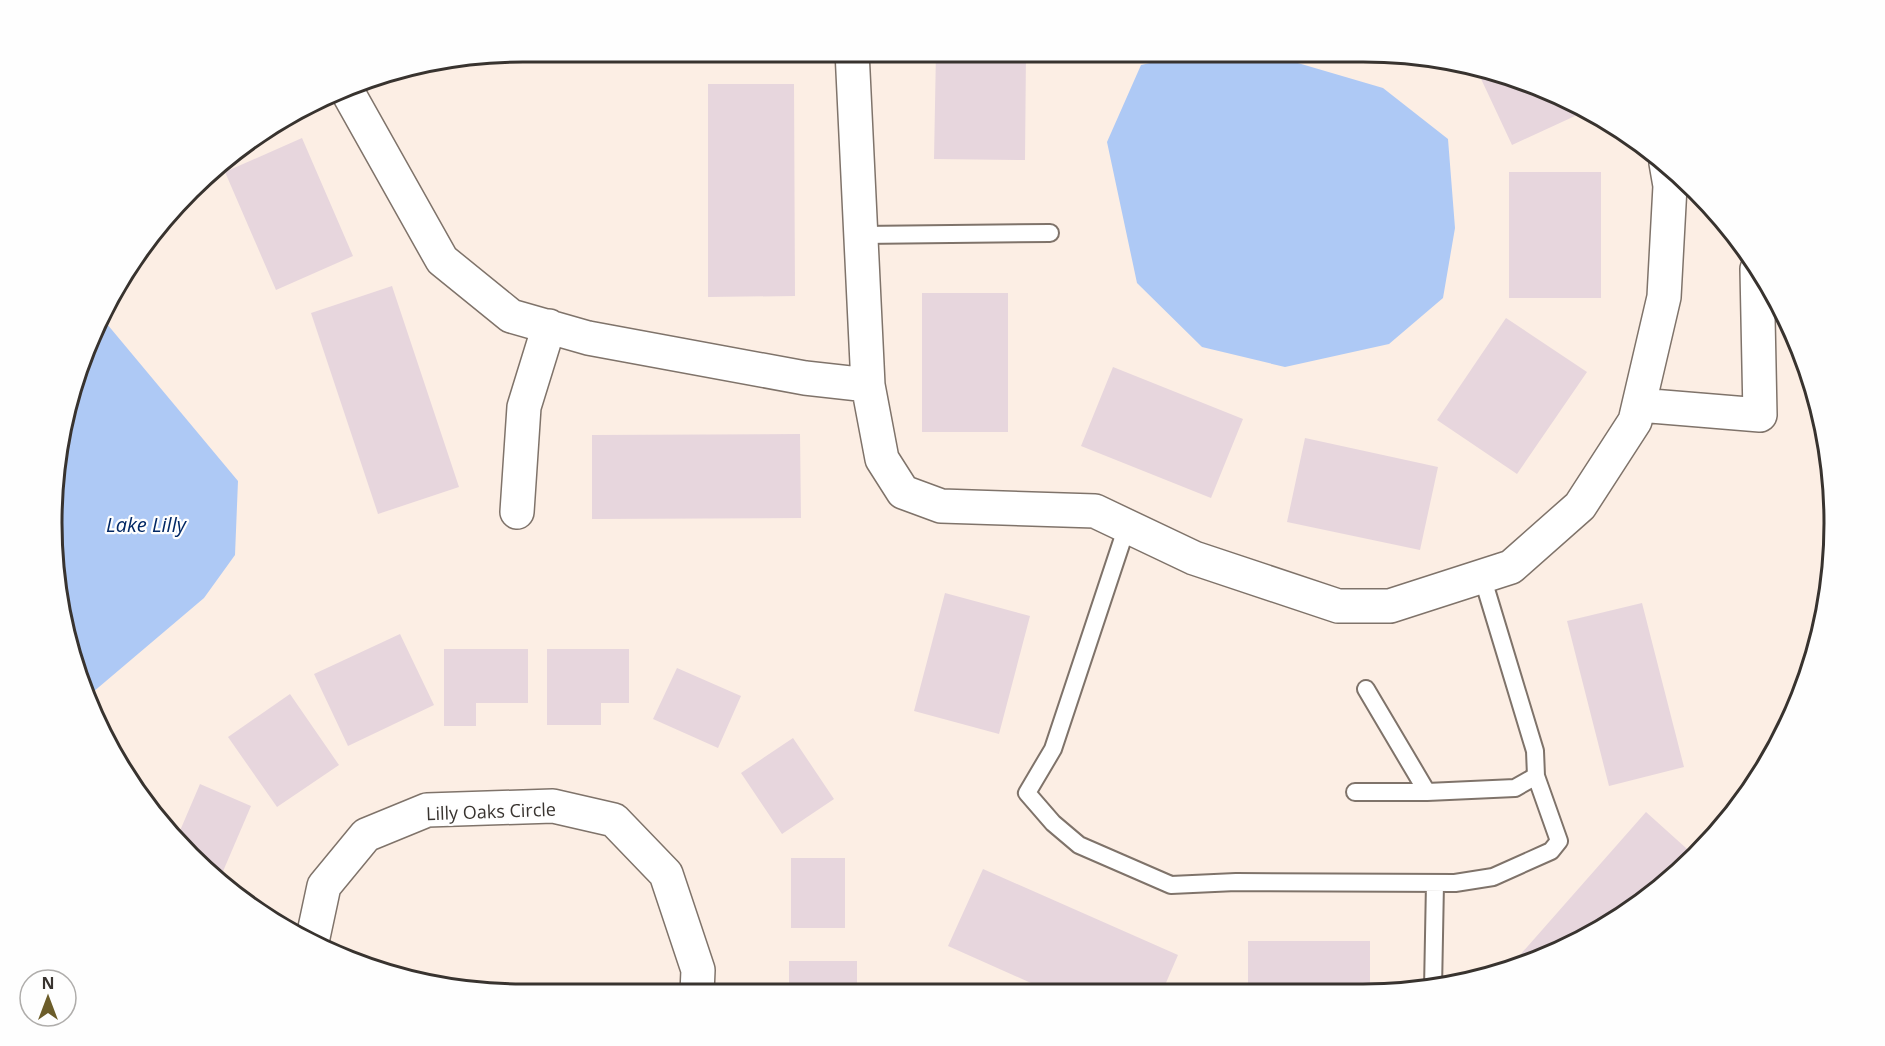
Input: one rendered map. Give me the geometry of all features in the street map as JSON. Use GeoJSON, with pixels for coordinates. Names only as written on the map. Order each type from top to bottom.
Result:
{"type":"FeatureCollection","features":[{"type":"Feature","properties":{"kind":"street"},"geometry":{"type":"LineString","coordinates":[[853,62],[868,385],[882,459],[903,492],[941,506],[1095,511],[1194,558],[1338,606],[1390,606],[1511,567],[1580,506],[1635,422],[1664,297],[1669,179]]}},
{"type":"Feature","properties":{"kind":"street"},"geometry":{"type":"LineString","coordinates":[[350,96],[442,261],[511,316],[588,338],[805,378],[868,385]]}},
{"type":"Feature","properties":{"kind":"street"},"geometry":{"type":"LineString","coordinates":[[1639,405],[1760,415],[1757,285]]}},
{"type":"Feature","properties":{"kind":"street"},"geometry":{"type":"LineString","coordinates":[[517,512],[524,407],[549,326]]}},
{"type":"Feature","properties":{"kind":"street","name":"Lilly Oaks Circle"},"geometry":{"type":"LineString","coordinates":[[314,934],[324,886],[366,835],[427,810],[553,806],[615,820],[666,874],[698,970],[698,984]]}},
{"type":"Feature","properties":{"kind":"lane"},"geometry":{"type":"LineString","coordinates":[[861,235],[1050,233]]}},
{"type":"Feature","properties":{"kind":"lane"},"geometry":{"type":"LineString","coordinates":[[1127,526],[1053,749],[1027,793],[1053,823],[1079,845],[1171,885],[1236,882],[1455,883],[1492,877],[1551,851],[1560,840],[1536,776],[1535,751],[1482,576]]}},
{"type":"Feature","properties":{"kind":"lane"},"geometry":{"type":"LineString","coordinates":[[1366,689],[1427,792]]}},
{"type":"Feature","properties":{"kind":"lane"},"geometry":{"type":"LineString","coordinates":[[1355,792],[1515,788],[1536,776]]}},
{"type":"Feature","properties":{"kind":"lane"},"geometry":{"type":"LineString","coordinates":[[1433,979],[1435,883]]}},
{"type":"Feature","properties":{"kind":"water"},"geometry":{"type":"Polygon","coordinates":[[[1154,62],[1294,62],[1383,88],[1448,139],[1455,228],[1443,298],[1389,344],[1285,367],[1202,347],[1137,283],[1107,142],[1141,65],[1154,62]]]}},
{"type":"Feature","properties":{"kind":"water","name":"Lake Lilly"},"geometry":{"type":"Polygon","coordinates":[[[107,324],[238,481],[235,555],[204,598],[94,691],[77,642],[65,583],[62,553],[62,493],[70,433],[77,404],[107,324]]]}},
{"type":"Feature","properties":{"kind":"building"},"geometry":{"type":"Polygon","coordinates":[[[936,62],[1026,62],[1025,160],[934,159],[936,62]]]}},
{"type":"Feature","properties":{"kind":"building"},"geometry":{"type":"Polygon","coordinates":[[[1480,77],[1539,97],[1577,115],[1512,145],[1480,77]]]}},
{"type":"Feature","properties":{"kind":"building"},"geometry":{"type":"Polygon","coordinates":[[[708,84],[794,84],[795,296],[708,297],[708,84]]]}},
{"type":"Feature","properties":{"kind":"building"},"geometry":{"type":"Polygon","coordinates":[[[302,138],[353,256],[276,290],[225,172],[302,138]]]}},
{"type":"Feature","properties":{"kind":"building"},"geometry":{"type":"Polygon","coordinates":[[[1509,172],[1601,172],[1601,298],[1509,298],[1509,172]]]}},
{"type":"Feature","properties":{"kind":"building"},"geometry":{"type":"Polygon","coordinates":[[[392,286],[459,487],[378,514],[311,313],[392,286]]]}},
{"type":"Feature","properties":{"kind":"building"},"geometry":{"type":"Polygon","coordinates":[[[922,293],[1008,293],[1008,432],[922,432],[922,293]]]}},
{"type":"Feature","properties":{"kind":"building"},"geometry":{"type":"Polygon","coordinates":[[[1506,318],[1587,372],[1517,474],[1437,420],[1506,318]]]}},
{"type":"Feature","properties":{"kind":"building"},"geometry":{"type":"Polygon","coordinates":[[[1113,367],[1243,419],[1211,498],[1081,446],[1113,367]]]}},
{"type":"Feature","properties":{"kind":"building"},"geometry":{"type":"Polygon","coordinates":[[[800,434],[801,518],[592,519],[592,435],[800,434]]]}},
{"type":"Feature","properties":{"kind":"building"},"geometry":{"type":"Polygon","coordinates":[[[1305,438],[1438,467],[1420,550],[1287,522],[1305,438]]]}},
{"type":"Feature","properties":{"kind":"building"},"geometry":{"type":"Polygon","coordinates":[[[945,593],[1030,616],[999,734],[914,711],[945,593]]]}},
{"type":"Feature","properties":{"kind":"building"},"geometry":{"type":"Polygon","coordinates":[[[1642,603],[1684,767],[1609,786],[1567,621],[1642,603]]]}},
{"type":"Feature","properties":{"kind":"building"},"geometry":{"type":"Polygon","coordinates":[[[400,634],[434,705],[348,746],[314,674],[400,634]]]}},
{"type":"Feature","properties":{"kind":"building"},"geometry":{"type":"Polygon","coordinates":[[[444,649],[528,649],[528,703],[476,703],[476,726],[444,726],[444,649]]]}},
{"type":"Feature","properties":{"kind":"building"},"geometry":{"type":"Polygon","coordinates":[[[547,649],[629,649],[629,703],[601,703],[601,725],[547,725],[547,649]]]}},
{"type":"Feature","properties":{"kind":"building"},"geometry":{"type":"Polygon","coordinates":[[[677,668],[741,696],[718,748],[653,719],[677,668]]]}},
{"type":"Feature","properties":{"kind":"building"},"geometry":{"type":"Polygon","coordinates":[[[290,694],[339,765],[277,807],[228,737],[290,694]]]}},
{"type":"Feature","properties":{"kind":"building"},"geometry":{"type":"Polygon","coordinates":[[[793,738],[834,799],[782,834],[741,773],[793,738]]]}},
{"type":"Feature","properties":{"kind":"building"},"geometry":{"type":"Polygon","coordinates":[[[200,784],[251,806],[222,873],[180,831],[200,784]]]}},
{"type":"Feature","properties":{"kind":"building"},"geometry":{"type":"Polygon","coordinates":[[[1646,812],[1688,849],[1643,889],[1593,923],[1518,957],[1646,812]]]}},
{"type":"Feature","properties":{"kind":"building"},"geometry":{"type":"Polygon","coordinates":[[[791,858],[845,858],[845,928],[791,928],[791,858]]]}},
{"type":"Feature","properties":{"kind":"building"},"geometry":{"type":"Polygon","coordinates":[[[983,869],[1178,955],[1165,984],[1033,984],[948,946],[983,869]]]}},
{"type":"Feature","properties":{"kind":"building"},"geometry":{"type":"Polygon","coordinates":[[[1248,941],[1370,941],[1370,984],[1248,984],[1248,941]]]}},
{"type":"Feature","properties":{"kind":"building"},"geometry":{"type":"Polygon","coordinates":[[[789,961],[857,961],[857,984],[789,984],[789,961]]]}}]}
